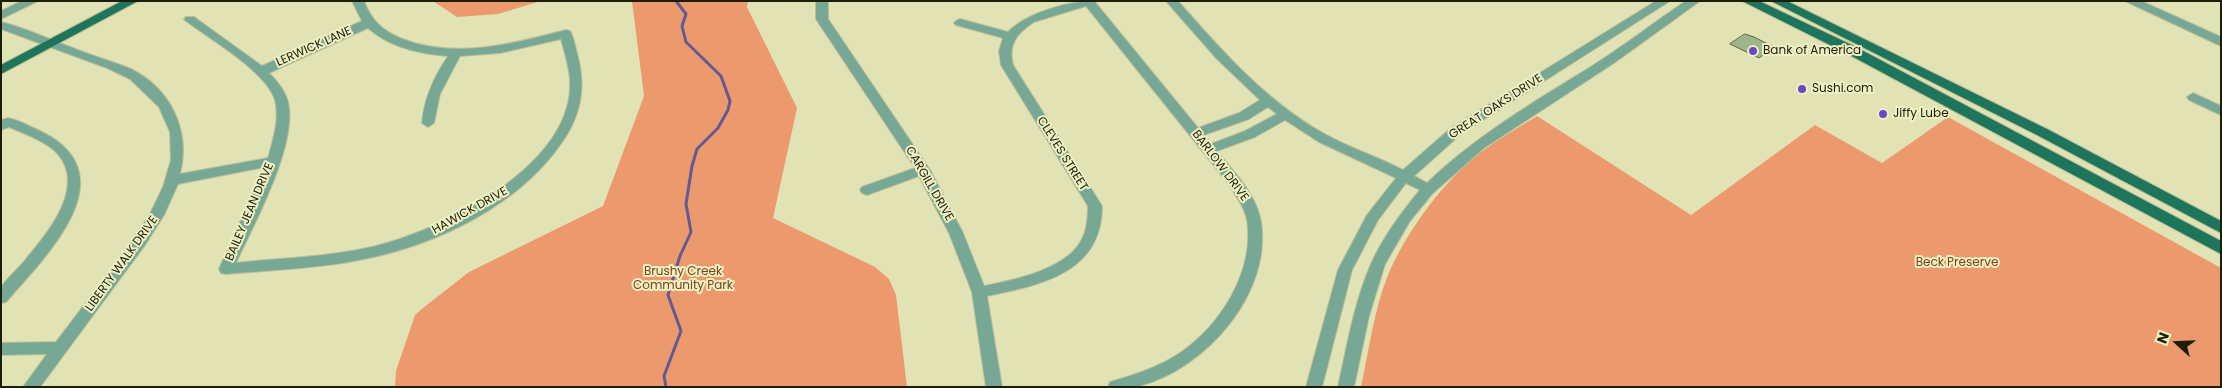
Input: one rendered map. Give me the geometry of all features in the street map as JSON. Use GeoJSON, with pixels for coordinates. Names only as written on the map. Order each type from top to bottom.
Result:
{"type":"FeatureCollection","features":[{"type":"Feature","properties":{"kind":"main road"},"geometry":{"type":"LineString","coordinates":[[1,70],[43,41],[112,1]]}},
{"type":"Feature","properties":{"kind":"main road"},"geometry":{"type":"LineString","coordinates":[[1,58],[132,1]]}},
{"type":"Feature","properties":{"kind":"main road"},"geometry":{"type":"LineString","coordinates":[[1748,1],[1849,49],[2213,240],[2221,248]]}},
{"type":"Feature","properties":{"kind":"main road"},"geometry":{"type":"LineString","coordinates":[[1778,1],[1962,92],[2216,226]]}},
{"type":"Feature","properties":{"kind":"main road"},"geometry":{"type":"LineString","coordinates":[[1943,99],[1988,117],[2189,225],[2204,229],[2216,226]]}},
{"type":"Feature","properties":{"kind":"street"},"geometry":{"type":"LineString","coordinates":[[1,16],[32,1]]}},
{"type":"Feature","properties":{"kind":"street"},"geometry":{"type":"LineString","coordinates":[[358,1],[362,15],[368,23],[399,42],[425,51],[456,53],[433,92],[429,104],[428,123]]}},
{"type":"Feature","properties":{"kind":"street","name":"CARGILL DRIVE"},"geometry":{"type":"LineString","coordinates":[[822,1],[820,5],[822,19],[922,170],[956,233],[979,292],[994,387]]}},
{"type":"Feature","properties":{"kind":"street"},"geometry":{"type":"LineString","coordinates":[[1172,1],[1250,87],[1285,114],[1344,150],[1383,165],[1428,189]]}},
{"type":"Feature","properties":{"kind":"street","name":"GREAT OAKS DRIVE"},"geometry":{"type":"LineString","coordinates":[[1314,387],[1345,270],[1372,218],[1404,176],[1456,132],[1664,1]]}},
{"type":"Feature","properties":{"kind":"street","name":"GREAT OAKS DRIVE"},"geometry":{"type":"LineString","coordinates":[[1346,387],[1363,312],[1374,275],[1392,238],[1428,189],[1459,159],[1480,143],[1639,40],[1654,27],[1694,1]]}},
{"type":"Feature","properties":{"kind":"street"},"geometry":{"type":"LineString","coordinates":[[2131,1],[2221,42]]}},
{"type":"Feature","properties":{"kind":"street"},"geometry":{"type":"LineString","coordinates":[[960,23],[1010,36],[1030,20],[1088,2]]}},
{"type":"Feature","properties":{"kind":"street","name":"BARLOW DRIVE"},"geometry":{"type":"LineString","coordinates":[[1088,2],[1209,149],[1249,204],[1254,222],[1254,256],[1246,284],[1216,330],[1186,357],[1141,380],[1116,387]]}},
{"type":"Feature","properties":{"kind":"street","name":"BAILEY JEAN DRIVE"},"geometry":{"type":"LineString","coordinates":[[190,19],[272,83],[282,104],[283,124],[264,188],[226,269]]}},
{"type":"Feature","properties":{"kind":"street","name":"LERWICK LANE"},"geometry":{"type":"LineString","coordinates":[[260,72],[368,23]]}},
{"type":"Feature","properties":{"kind":"street","name":"LIBERTY WALK DRIVE"},"geometry":{"type":"LineString","coordinates":[[1,25],[118,69],[140,80],[157,95],[171,115],[178,154],[174,180],[167,198],[145,234],[31,387]]}},
{"type":"Feature","properties":{"kind":"street","name":"HAWICK DRIVE"},"geometry":{"type":"LineString","coordinates":[[226,269],[352,256],[392,247],[450,224],[504,193],[527,176],[546,157],[561,135],[577,93],[566,34],[500,50],[456,53]]}},
{"type":"Feature","properties":{"kind":"street","name":"CLEVES STREET"},"geometry":{"type":"LineString","coordinates":[[979,292],[1004,287],[1050,273],[1078,255],[1089,242],[1095,222],[1095,206],[1007,65],[1004,48],[1010,36]]}},
{"type":"Feature","properties":{"kind":"street"},"geometry":{"type":"LineString","coordinates":[[2193,97],[2221,111]]}},
{"type":"Feature","properties":{"kind":"street"},"geometry":{"type":"LineString","coordinates":[[1196,133],[1244,116],[1268,101]]}},
{"type":"Feature","properties":{"kind":"street"},"geometry":{"type":"LineString","coordinates":[[1209,149],[1250,134],[1285,114]]}},
{"type":"Feature","properties":{"kind":"street"},"geometry":{"type":"LineString","coordinates":[[1,298],[50,239],[67,213],[75,189],[74,169],[64,152],[46,139],[5,124]]}},
{"type":"Feature","properties":{"kind":"street"},"geometry":{"type":"LineString","coordinates":[[174,180],[272,161]]}},
{"type":"Feature","properties":{"kind":"street"},"geometry":{"type":"LineString","coordinates":[[867,190],[922,170]]}},
{"type":"Feature","properties":{"kind":"street"},"geometry":{"type":"LineString","coordinates":[[1,349],[60,348]]}},
{"type":"Feature","properties":{"kind":"green space"},"geometry":{"type":"Polygon","coordinates":[[[433,1],[541,1],[498,14],[457,17],[433,1]]]}},
{"type":"Feature","properties":{"kind":"green space","name":"Brushy Creek Community Park"},"geometry":{"type":"Polygon","coordinates":[[[632,1],[748,1],[747,7],[797,108],[773,218],[875,267],[889,279],[896,295],[907,387],[395,387],[396,371],[415,315],[423,308],[469,272],[603,206],[644,96],[632,1]]]}},
{"type":"Feature","properties":{"kind":"green space","name":"Beck Preserve"},"geometry":{"type":"Polygon","coordinates":[[[1537,116],[1691,215],[1815,125],[1882,163],[1948,117],[2221,268],[2221,387],[1361,387],[1375,316],[1383,288],[1403,244],[1423,213],[1458,172],[1478,154],[1537,116]]]}},
{"type":"Feature","properties":{"kind":"building","name":"Bank of America"},"geometry":{"type":"Polygon","coordinates":[[[1745,34],[1774,47],[1759,58],[1730,44],[1745,34]]]}},
{"type":"Feature","properties":{"kind":"waterway"},"geometry":{"type":"LineString","coordinates":[[666,387],[664,376],[681,331],[668,295],[680,256],[691,232],[686,204],[692,166],[697,149],[718,128],[728,110],[730,101],[721,76],[686,42],[682,26],[686,14],[676,1]]}},
{"type":"Feature","properties":{"kind":"place","name":"Bank of America"},"geometry":{"type":"Point","coordinates":[1753,51]}},
{"type":"Feature","properties":{"kind":"place","name":"Sushi.com"},"geometry":{"type":"Point","coordinates":[1802,89]}},
{"type":"Feature","properties":{"kind":"place","name":"Jiffy Lube"},"geometry":{"type":"Point","coordinates":[1883,114]}}]}
